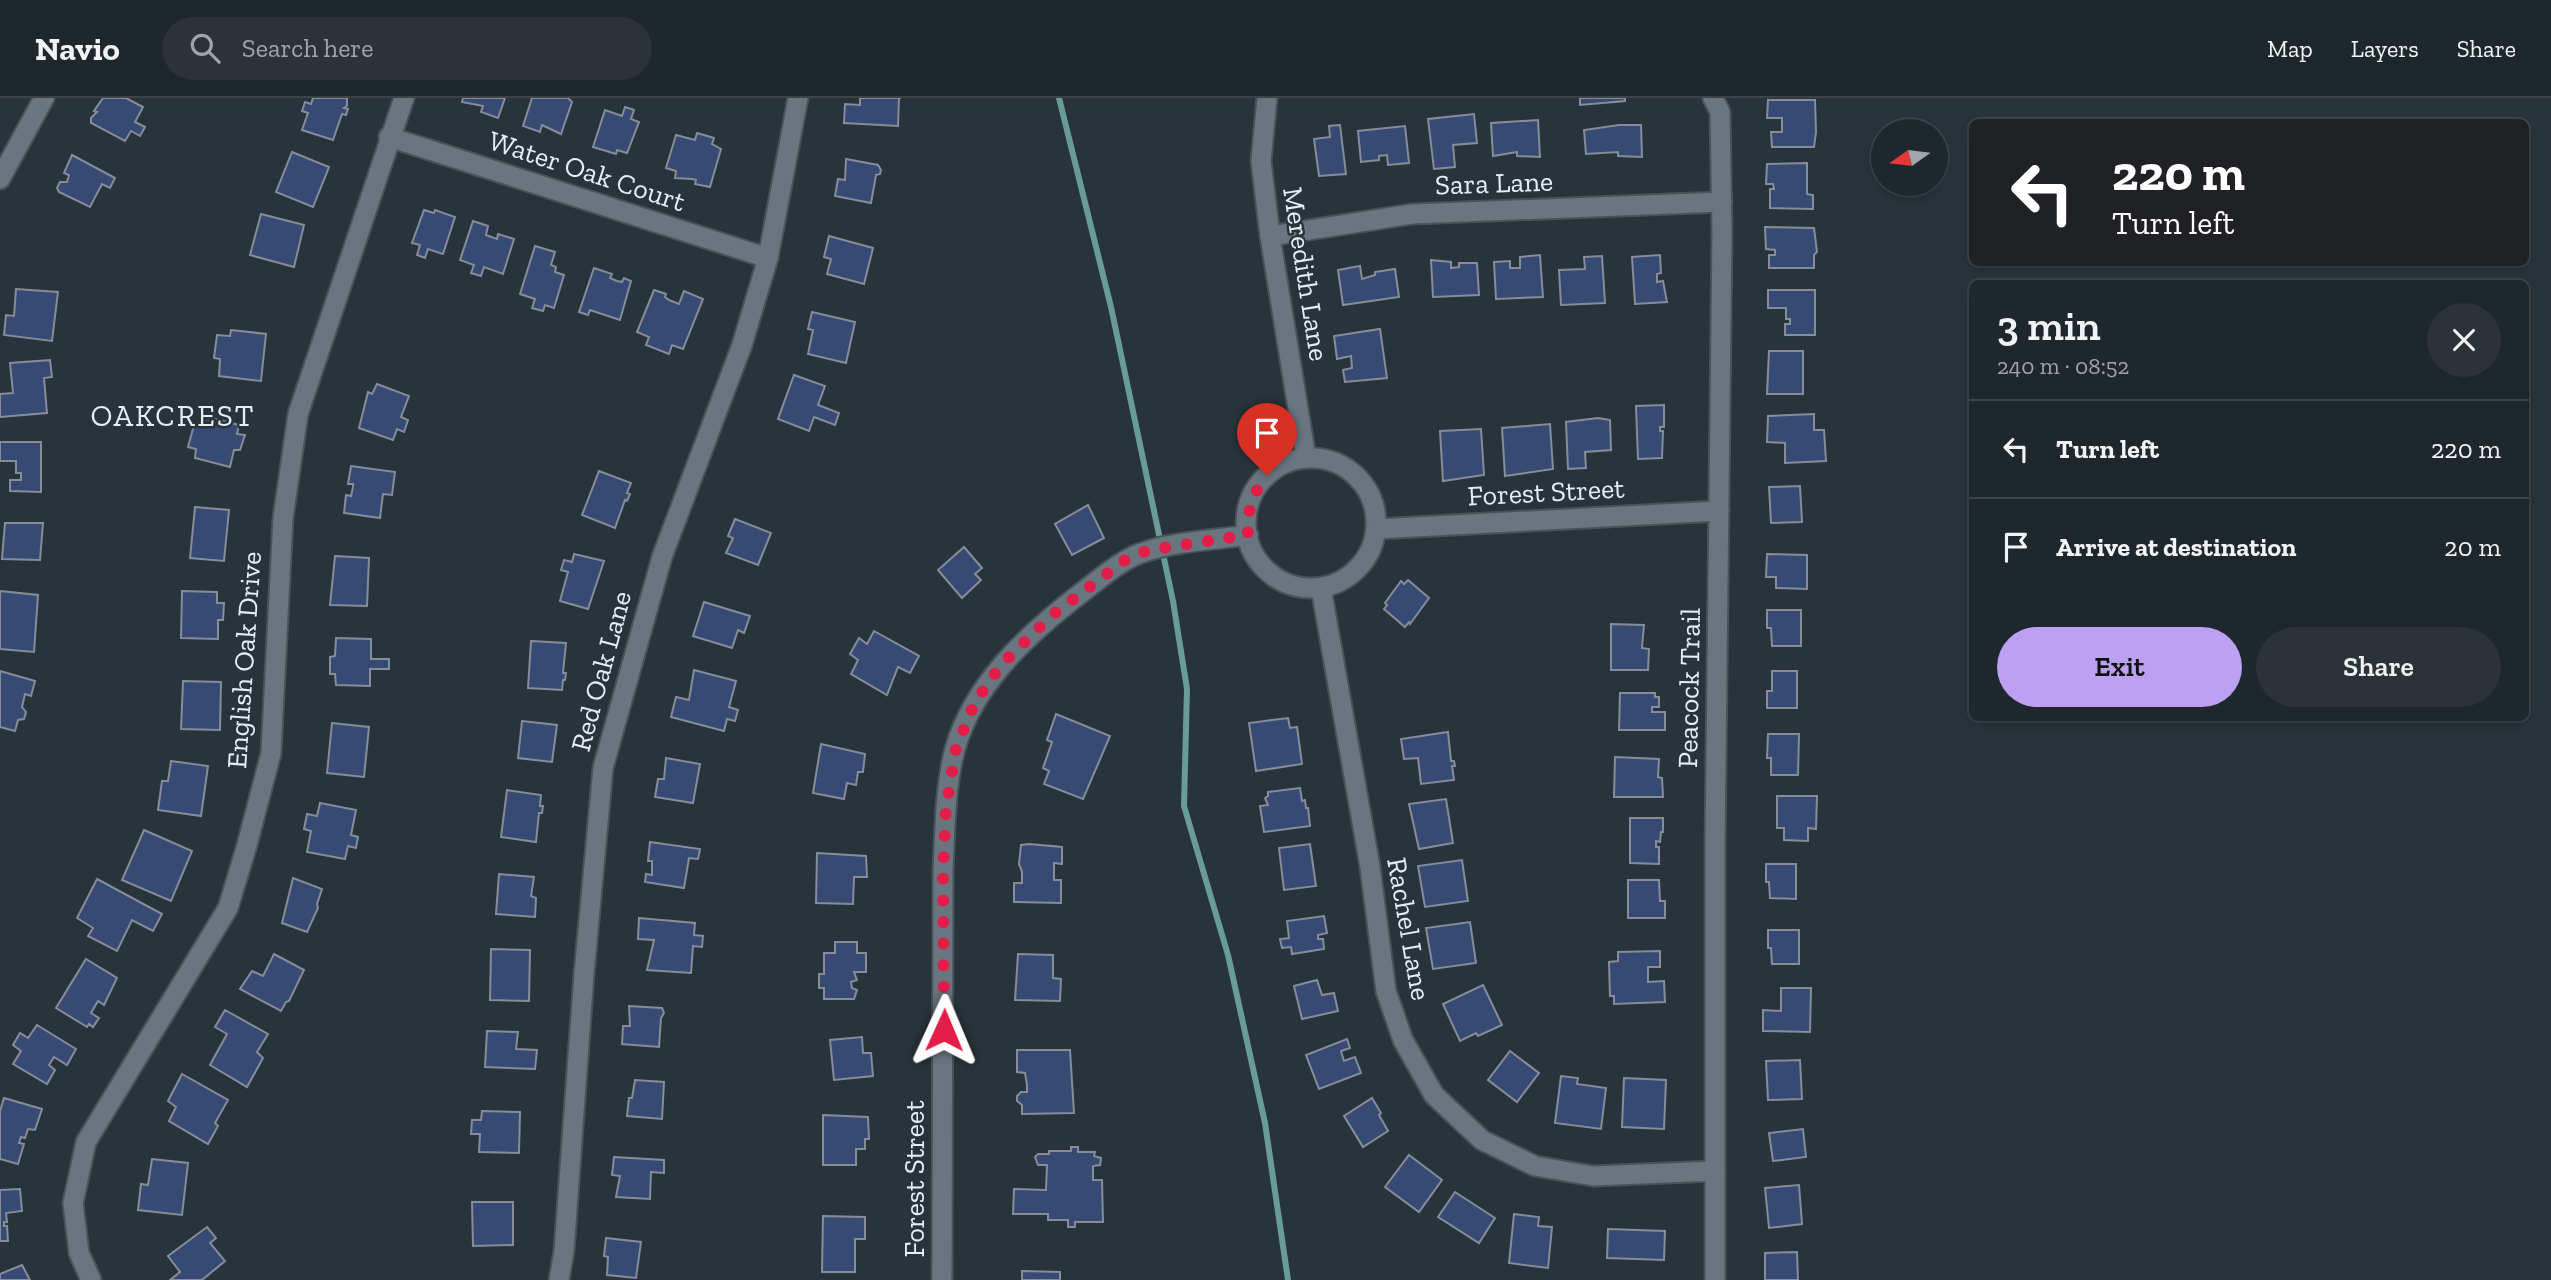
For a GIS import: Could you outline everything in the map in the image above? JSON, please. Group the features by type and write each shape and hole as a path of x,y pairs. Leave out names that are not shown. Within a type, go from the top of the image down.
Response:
{"street":[{"path":"0,179 44,98"},
{"name":"English Oak Drive","path":"91,1280 79,1253 73,1203 86,1142 228,908 271,753 283,518 298,414 404,98"},
{"name":"Red Oak Lane","path":"559,1280 564,1251 584,974 603,768 662,557 742,345 768,258 798,98"},
{"name":"Meredith Lane","path":"1266,98 1261,161 1270,236 1306,458"},
{"name":"Peacock Trail","path":"1713,98 1720,112 1722,202 1715,1280"},
{"name":"Water Oak Court","path":"389,137 768,258"},
{"name":"Sara Lane","path":"1270,236 1412,214 1722,202"},
{"path":"1306,458 1328,460 1349,470 1365,486 1374,506 1376,529 1373,546 1352,574 1321,588 1292,584 1266,570 1254,554 1248,535 1247,514 1254,493 1267,475 1285,463 1306,458"},
{"name":"Forest Street","path":"1376,529 1719,511"},
{"name":"Forest Street","path":"942,1280 943,870 946,808 956,748 975,702 1001,665 1051,616 1125,560 1148,550 1248,535"},
{"name":"Rachel Lane","path":"1321,588 1370,867 1386,991 1403,1040 1434,1095 1482,1140 1535,1166 1593,1176 1715,1171"}],"building":[{"path":"103,98 126,98 143,107 135,122 145,127 140,136 131,131 125,141 91,123 91,118 97,112 94,111"},
{"path":"313,98 347,98 347,106 344,108 348,109 346,115 342,114 333,140 302,130 308,113 302,111 305,102 311,104"},
{"path":"463,98 505,98 498,118 481,112 483,106 462,102"},
{"path":"532,98 568,98 572,102 561,134 542,125 540,132 523,126"},
{"path":"860,98 899,98 898,126 844,123 845,104 860,105"},
{"path":"1580,98 1625,98 1625,101 1580,105"},
{"path":"1768,100 1815,100 1814,147 1772,147 1771,132 1782,132 1782,118 1767,118"},
{"path":"625,107 634,110 631,119 639,122 627,153 617,150 616,154 593,147 605,110 622,116"},
{"path":"1474,114 1477,143 1453,145 1455,167 1434,169 1428,119"},
{"path":"1538,120 1540,157 1517,156 1517,152 1493,156 1491,123"},
{"path":"1340,125 1346,174 1319,176 1314,139 1330,137 1329,126"},
{"path":"1641,125 1642,157 1618,156 1618,152 1586,154 1584,130"},
{"path":"1405,126 1409,163 1388,165 1387,155 1379,156 1379,160 1361,162 1358,131"},
{"path":"697,133 714,138 712,144 721,149 710,187 695,184 696,180 675,178 676,171 666,168 676,135 695,140"},
{"path":"292,152 329,167 313,207 276,192"},
{"path":"72,155 115,178 110,188 102,184 90,207 59,192 57,188 60,182 67,182 69,175 64,173"},
{"path":"846,159 878,165 881,170 880,174 876,175 871,203 835,196 838,179 845,180"},
{"path":"1807,163 1807,194 1813,195 1813,209 1770,208 1770,189 1774,189 1773,184 1766,184 1767,164"},
{"path":"424,210 434,213 435,210 455,217 443,254 428,249 425,258 417,255 420,245 412,243"},
{"path":"261,214 304,225 294,267 250,255"},
{"path":"473,221 488,226 486,235 497,239 498,234 514,239 503,274 484,267 481,276 471,273 474,265 460,260"},
{"path":"1765,227 1814,228 1817,252 1814,255 1814,268 1769,268 1769,255 1775,255 1775,250 1766,249"},
{"path":"829,236 873,248 864,284 827,274 831,259 824,257"},
{"path":"535,246 555,252 551,265 556,267 555,272 564,275 554,308 545,305 543,311 532,308 535,299 520,294"},
{"path":"1540,255 1543,297 1496,299 1494,262 1510,261 1510,268 1520,268 1520,257"},
{"path":"1660,255 1661,273 1657,274 1657,282 1663,281 1667,302 1635,304 1632,257"},
{"path":"1602,256 1605,303 1561,305 1559,270 1585,269 1584,257"},
{"path":"1431,260 1451,262 1451,268 1459,267 1459,263 1477,263 1479,295 1433,297"},
{"path":"1360,266 1362,279 1375,275 1375,272 1395,269 1399,297 1343,305 1338,270"},
{"path":"594,268 612,274 610,278 617,281 622,282 624,278 631,281 620,320 590,310 588,315 579,312"},
{"path":"16,289 58,292 52,341 4,335 6,315 14,316"},
{"path":"654,290 666,294 665,297 679,304 684,291 703,299 683,349 672,345 669,354 646,345 649,337 637,332"},
{"path":"1768,290 1815,290 1815,335 1785,335 1785,324 1790,324 1790,319 1786,319 1786,308 1768,308"},
{"path":"812,312 855,322 846,363 808,354 813,330 808,329"},
{"path":"1380,329 1387,378 1345,382 1343,370 1352,368 1351,356 1337,359 1334,336"},
{"path":"231,330 266,334 261,381 219,376 220,359 214,358 217,335 230,336"},
{"path":"1769,351 1803,351 1803,394 1767,394"},
{"path":"50,360 52,377 44,378 47,413 0,417 0,394 13,393 10,363"},
{"path":"794,375 825,386 818,405 839,413 835,425 814,417 809,431 778,419"},
{"path":"377,384 409,396 401,417 408,420 404,432 397,429 393,440 359,428 368,392 372,394"},
{"path":"1664,405 1664,427 1660,427 1660,431 1663,431 1662,458 1638,459 1636,406"},
{"path":"1814,414 1814,430 1824,430 1826,461 1785,463 1785,443 1767,442 1768,416"},
{"path":"205,416 239,425 237,434 245,435 240,450 234,450 230,467 195,458 196,449 188,447 194,425 202,427"},
{"path":"1598,418 1610,420 1611,450 1585,452 1586,468 1568,469 1566,422"},
{"path":"1550,424 1553,469 1505,476 1502,428"},
{"path":"1481,429 1484,475 1443,481 1440,431"},
{"path":"0,442 41,442 41,492 10,491 10,480 21,480 21,473 16,473 16,461 0,461"},
{"path":"351,466 395,472 392,495 383,494 380,518 344,513 346,495 351,496 353,487 353,484 348,484"},
{"path":"599,471 631,483 627,493 630,494 627,501 625,500 615,528 582,515"},
{"path":"1800,486 1802,522 1771,523 1769,487"},
{"path":"1088,505 1104,538 1072,555 1055,524"},
{"path":"195,507 229,510 224,561 190,558"},
{"path":"735,519 771,533 758,565 726,553 733,538 728,536"},
{"path":"5,523 43,523 40,560 2,559"},
{"path":"964,547 982,568 975,574 981,580 962,598 938,570"},
{"path":"574,554 604,561 588,609 560,601 568,572 561,570 564,560 572,562"},
{"path":"1767,554 1807,555 1807,589 1776,588 1776,577 1766,577"},
{"path":"335,556 369,558 367,606 330,605"},
{"path":"1408,580 1429,598 1405,627 1384,609 1387,605 1385,603 1401,581 1404,584"},
{"path":"0,591 38,595 34,652 0,649"},
{"path":"182,591 217,592 217,603 224,603 223,620 218,620 218,639 181,638"},
{"path":"704,602 750,616 744,633 738,630 732,648 693,636"},
{"path":"1767,610 1801,610 1801,646 1772,646 1771,628 1767,628"},
{"path":"1611,624 1644,625 1642,648 1649,649 1648,670 1611,670"},
{"path":"874,631 919,656 910,673 898,667 887,695 851,674 858,660 850,654 859,638 867,644"},
{"path":"336,638 371,639 371,659 389,659 389,669 370,669 370,686 336,685 335,674 330,674 330,657 335,656"},
{"path":"531,641 566,643 563,673 566,673 562,690 528,688"},
{"path":"694,670 736,681 729,707 738,710 735,721 727,719 724,731 671,717 676,697 689,700"},
{"path":"0,671 35,681 31,696 25,694 22,707 26,712 24,719 18,720 15,731 0,727"},
{"path":"1772,671 1797,671 1797,708 1767,708 1767,691 1772,691"},
{"path":"183,681 221,682 220,730 181,729"},
{"path":"1620,693 1655,693 1655,697 1659,697 1659,707 1652,707 1652,712 1665,712 1665,730 1619,730"},
{"path":"1056,714 1110,736 1083,799 1044,784 1049,771 1043,768 1052,742 1047,740"},
{"path":"1288,718 1290,728 1297,727 1302,764 1256,771 1249,723"},
{"path":"522,721 557,725 552,762 518,758"},
{"path":"332,723 369,727 364,777 327,773"},
{"path":"1448,732 1451,761 1454,761 1455,766 1452,766 1454,780 1421,784 1418,758 1404,759 1401,739"},
{"path":"1768,734 1799,734 1798,775 1771,775 1771,758 1767,758"},
{"path":"821,744 865,754 863,772 858,772 856,785 847,783 844,799 813,793"},
{"path":"1615,757 1659,759 1658,777 1662,778 1663,797 1614,797"},
{"path":"666,758 700,764 693,803 655,797 658,779 664,779"},
{"path":"171,761 208,766 201,816 158,810 162,781 168,781"},
{"path":"1300,788 1302,801 1305,800 1308,808 1310,826 1264,832 1260,806 1268,805 1265,798 1268,792"},
{"path":"507,790 541,795 540,806 543,806 542,813 539,813 536,842 501,837"},
{"path":"1777,796 1817,796 1816,829 1808,828 1808,841 1784,840 1784,828 1777,828"},
{"path":"1446,799 1453,843 1419,849 1409,804"},
{"path":"320,803 356,810 351,835 358,837 356,848 348,846 345,859 307,852 311,831 304,829 307,814 317,816"},
{"path":"1630,818 1663,818 1660,842 1656,841 1656,847 1659,847 1659,864 1630,863"},
{"path":"144,830 192,851 171,901 122,880"},
{"path":"650,842 700,849 698,859 689,858 684,888 645,882 646,874 652,875 652,861 648,861"},
{"path":"1310,844 1316,886 1284,890 1279,848"},
{"path":"1021,845 1062,847 1062,864 1054,863 1054,880 1061,880 1061,903 1014,902 1014,883 1022,883 1019,864"},
{"path":"817,853 866,856 867,877 854,877 853,904 816,903"},
{"path":"1462,860 1468,901 1425,907 1418,866"},
{"path":"1766,864 1796,864 1796,899 1770,898 1769,882 1766,882"},
{"path":"499,874 534,877 531,896 536,898 535,917 496,914"},
{"path":"293,878 322,889 318,908 307,932 282,923"},
{"path":"97,879 162,914 153,931 132,920 117,951 88,936 93,928 77,918"},
{"path":"1628,880 1659,880 1660,901 1665,901 1665,918 1628,918"},
{"path":"1324,916 1327,933 1318,935 1318,939 1323,939 1324,949 1292,954 1291,947 1282,948 1280,939 1289,938 1287,921"},
{"path":"639,918 695,923 694,935 703,936 702,947 693,946 691,973 647,970 654,940 638,939"},
{"path":"1470,922 1476,963 1433,969 1426,928"},
{"path":"1768,930 1799,930 1799,964 1772,964 1771,948 1768,948"},
{"path":"835,942 857,942 857,953 866,953 866,972 854,972 857,980 851,982 852,988 857,990 854,999 824,999 824,988 819,988 819,974 824,974 824,953 835,953"},
{"path":"491,949 530,950 529,1001 490,1000"},
{"path":"1660,951 1660,967 1648,967 1648,982 1664,981 1665,1002 1614,1004 1614,996 1610,996 1609,962 1618,961 1618,952"},
{"path":"274,954 304,970 281,1011 240,989 252,971 263,976"},
{"path":"1018,954 1053,955 1053,978 1061,979 1060,1001 1015,1000"},
{"path":"86,959 117,978 104,1005 98,1001 91,1013 99,1018 93,1027 89,1024 87,1027 56,1008"},
{"path":"1317,980 1322,995 1334,993 1338,1011 1302,1019 1294,986"},
{"path":"1483,985 1502,1025 1460,1041 1443,1004"},
{"path":"1781,988 1811,988 1810,1032 1763,1031 1763,1010 1781,1011"},
{"path":"629,1006 662,1008 664,1013 661,1018 659,1047 622,1044 623,1026 630,1026"},
{"path":"225,1010 268,1034 257,1052 263,1058 247,1087 210,1065 227,1034 215,1027"},
{"path":"37,1025 76,1049 67,1065 54,1057 49,1065 55,1070 47,1084 13,1064 21,1051 13,1045 20,1033 28,1038"},
{"path":"487,1031 518,1032 516,1049 537,1050 535,1069 485,1067"},
{"path":"862,1037 863,1053 871,1053 873,1076 834,1080 830,1040"},
{"path":"1347,1039 1350,1048 1341,1051 1344,1061 1355,1057 1361,1073 1319,1089 1306,1055"},
{"path":"1017,1050 1070,1050 1074,1113 1022,1114 1022,1105 1017,1101 1017,1096 1021,1092 1027,1092 1027,1085 1025,1073 1017,1072"},
{"path":"1510,1051 1539,1073 1517,1102 1488,1080"},
{"path":"1800,1060 1802,1099 1768,1100 1766,1061"},
{"path":"182,1074 228,1100 215,1123 218,1126 208,1144 169,1121 176,1107 168,1101"},
{"path":"1561,1076 1578,1078 1577,1084 1606,1088 1601,1129 1555,1123"},
{"path":"1624,1078 1666,1080 1664,1129 1622,1127"},
{"path":"635,1080 664,1082 662,1119 627,1116"},
{"path":"4,1098 42,1109 35,1130 28,1129 25,1138 21,1137 19,1143 24,1144 18,1164 0,1159 0,1111"},
{"path":"1372,1098 1388,1131 1363,1147 1344,1116"},
{"path":"482,1111 520,1112 519,1153 479,1152 480,1134 471,1134 472,1120 481,1120"},
{"path":"823,1115 868,1117 869,1139 865,1139 865,1149 856,1149 856,1165 823,1165"},
{"path":"1803,1129 1806,1157 1773,1161 1769,1133"},
{"path":"1071,1147 1078,1147 1078,1152 1095,1152 1094,1156 1101,1158 1100,1165 1093,1166 1093,1180 1102,1180 1103,1222 1075,1222 1075,1227 1068,1227 1068,1220 1048,1220 1048,1214 1013,1214 1014,1189 1046,1190 1047,1165 1038,1165 1035,1157 1038,1154 1049,1154 1049,1151 1071,1151"},
{"path":"1409,1155 1442,1180 1419,1212 1385,1187"},
{"path":"614,1157 664,1160 664,1173 651,1172 650,1199 616,1197 620,1176 612,1175"},
{"path":"152,1159 188,1163 182,1215 138,1210 141,1184 148,1185"},
{"path":"1799,1185 1802,1224 1769,1228 1765,1188"},
{"path":"20,1189 22,1211 6,1213 7,1222 4,1222 4,1226 7,1226 8,1241 0,1241 0,1190"},
{"path":"1455,1192 1495,1218 1479,1243 1438,1217"},
{"path":"472,1202 513,1202 513,1245 473,1246"},
{"path":"1514,1214 1539,1217 1538,1226 1552,1227 1548,1268 1509,1263"},
{"path":"823,1216 865,1217 865,1239 855,1239 855,1272 822,1272"},
{"path":"207,1227 216,1238 210,1243 225,1261 202,1280 170,1280 180,1272 168,1256"},
{"path":"1608,1229 1665,1231 1664,1260 1607,1258"},
{"path":"606,1238 641,1242 636,1278 607,1275 608,1257 604,1256"},
{"path":"1797,1252 1798,1280 1765,1280 1765,1253"},
{"path":"22,1265 30,1280 0,1280 0,1274"},
{"path":"1022,1271 1060,1272 1060,1280 1022,1280"}],"waterway":[{"path":"1059,98 1111,307 1173,601 1187,689 1184,806 1228,955 1265,1123 1288,1280"}],"district":[{"name":"OAKCREST","path":"173,416"}],"route":[{"path":"944,1030 943,870 946,808 956,748 975,702 1001,665 1051,616 1125,560 1148,550 1248,535 1247,514 1254,493 1267,475"}]}
